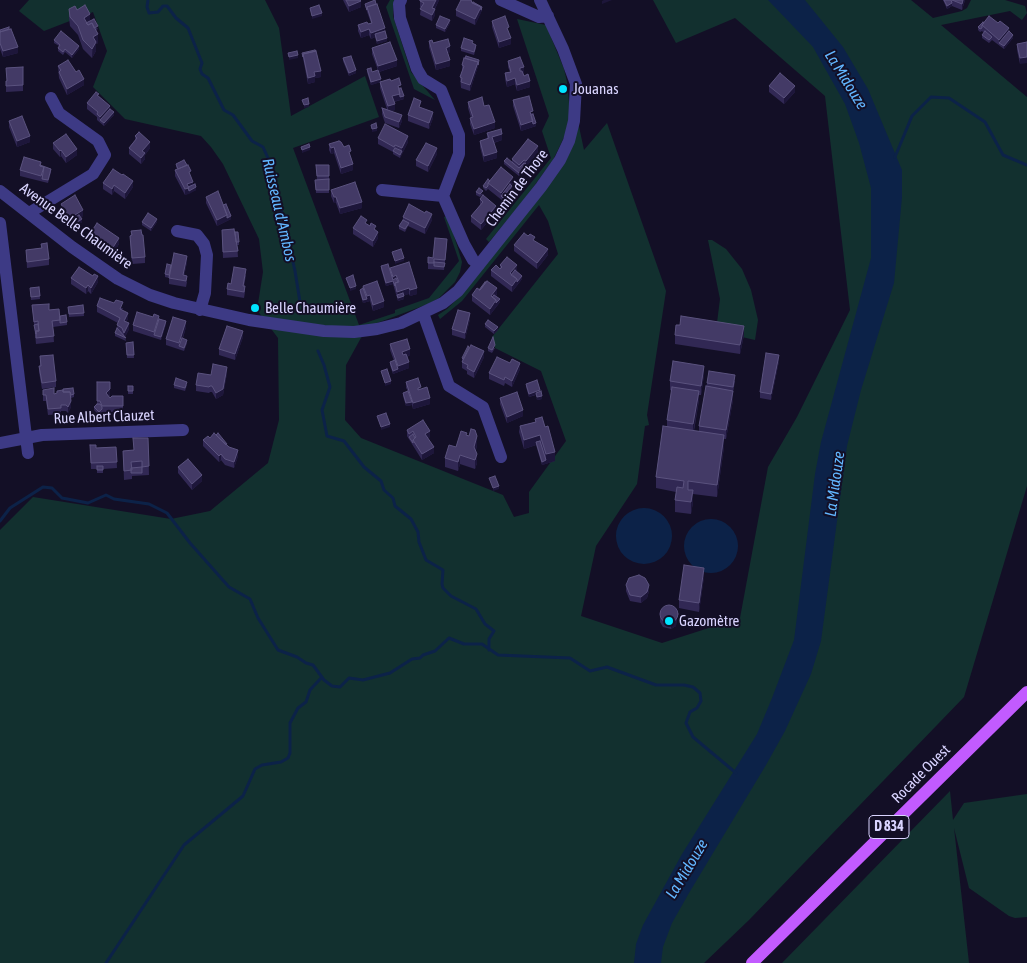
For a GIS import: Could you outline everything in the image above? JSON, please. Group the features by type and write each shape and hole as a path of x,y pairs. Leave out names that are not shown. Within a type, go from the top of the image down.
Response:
{"main road":[{"name":"Rocade Ouest","path":"752,963 1027,692"}],"street":[{"path":"401,0 399,4 400,18 417,69 423,79 441,90 459,136 460,154 443,196 464,244 473,260 479,265"},
{"path":"502,0 538,17 548,16"},
{"name":"Chemin de Thore","path":"424,313 443,303 458,291 541,187 560,160 569,141 574,121 576,84 572,70 540,0"},
{"path":"29,213 92,174 104,155 98,142 59,113 51,98"},
{"path":"382,190 443,196"},
{"name":"Avenue Belle Chaumière","path":"0,191 72,247 118,278 150,295 200,310 288,326 324,331 354,332 401,323 424,313"},
{"path":"0,222 5,303 28,453"},
{"path":"177,231 197,235 204,244 207,255 205,294 200,310"},
{"path":"424,313 449,386 483,407 501,457"},
{"name":"Rue Albert Clauzet","path":"0,443 42,435 183,430"}],"green space":[{"path":"29,0 265,0 279,28 291,116 365,76 379,117 293,148 359,325 395,313 395,310 429,298 459,261 444,217 448,216 462,262 455,282 439,298 377,323 362,336 346,365 345,420 361,438 503,495 514,517 529,513 529,492 566,441 541,371 495,348 492,337 558,254 548,221 539,205 462,301 440,319 438,315 458,298 557,169 578,122 584,150 607,123 666,291 647,415 649,425 645,426 637,484 596,546 581,616 662,643 740,618 768,467 797,417 850,310 825,96 735,18 676,43 653,0 911,0 933,18 962,11 967,8 971,0 1005,0 1025,6 1027,13 1022,20 1010,11 941,25 1027,97 1027,486 964,697 749,920 704,963 0,963 0,530 33,497 171,519 210,511 268,463 279,420 278,338 257,310 263,272 259,239 223,164 201,136 125,119 93,87 107,51 93,12 44,31 19,11"},
{"path":"390,0 394,0 393,16 411,72 435,100 414,89 386,7"},
{"path":"517,19 546,25 564,69 570,113 565,135 553,160 523,201 489,242 486,239 551,158 542,131 549,116"},
{"path":"708,240 712,240 726,249 742,269 751,290 758,320 755,340 716,331 720,299"},
{"path":"950,791 953,820 964,803 1027,794 1027,917 1015,918 1009,916 969,888 954,828 969,963 782,963"}],"water":[{"name":"La Midouze","path":"768,0 805,0 843,47 868,89 902,170 902,197 894,283 861,390 847,446 821,641 811,674 785,731 672,923 663,947 661,963 634,963 636,944 643,925 682,854 757,734 794,640 815,474 821,442 871,258 871,188 859,143 845,104 813,47"},
{"path":"644,508 664,516 672,536 664,556 644,564 624,556 616,536 624,516"},
{"path":"706,519 716,519 730,527 736,536 738,546 736,556 730,565 716,573 706,573 696,568 689,561 684,551 684,541 689,531 696,524"}],"building":[{"path":"346,0 360,0 361,1 349,6"},
{"path":"375,0 376,4 367,7 367,10 365,4"},
{"path":"420,0 436,0 432,8 435,9 432,15 420,9 424,3"},
{"path":"461,0 470,0 481,7 475,19 456,10"},
{"path":"944,0 951,0 952,3 947,6"},
{"path":"952,0 963,0 962,4"},
{"path":"377,4 385,28 371,33 369,29 361,32 358,25 367,22 368,24 372,23 367,7"},
{"path":"85,5 90,14 84,18 88,25 92,23 98,34 93,37 96,42 92,49 83,40 78,26 70,17 69,9 75,6 77,10"},
{"path":"319,5 322,13 312,16 310,8"},
{"path":"440,16 450,20 445,29 436,25"},
{"path":"505,16 511,38 499,42 492,21"},
{"path":"989,16 1009,28 999,40 982,25"},
{"path":"94,19 98,26 94,28 92,23 88,25 86,23"},
{"path":"983,22 982,28 980,29 978,27"},
{"path":"9,27 9,29 0,32 0,30"},
{"path":"11,29 18,47 3,51 0,43 0,32"},
{"path":"61,31 79,46 72,55 65,49 63,52 58,48 60,45 54,40"},
{"path":"385,31 387,38 377,41 375,34"},
{"path":"985,31 992,37 989,40 982,35"},
{"path":"1009,31 1013,35 1004,46 999,43"},
{"path":"464,38 473,41 472,43 476,45 474,52 461,48"},
{"path":"448,39 450,46 446,48 450,60 436,64 429,41 432,40 433,43"},
{"path":"390,42 397,60 378,66 372,48"},
{"path":"1027,42 1027,57 1020,58 1017,44"},
{"path":"315,50 303,54 303,57 302,53"},
{"path":"297,51 298,55 289,57 288,53"},
{"path":"316,51 321,71 314,72 315,76 308,78 303,54"},
{"path":"351,56 356,70 349,73 343,58"},
{"path":"466,56 479,60 478,65 478,62 465,58"},
{"path":"520,57 524,67 520,68 520,71 522,71 524,76 528,74 530,81 517,85 515,78 507,81 505,73 511,72 508,61"},
{"path":"464,58 478,62 470,85 461,82 462,78 460,77 464,66 462,65"},
{"path":"68,60 76,72 79,70 84,79 67,89 58,66"},
{"path":"23,67 23,85 6,86 6,68"},
{"path":"371,68 372,72 378,70 381,79 371,82 367,69"},
{"path":"780,73 795,86 784,98 769,86"},
{"path":"399,78 401,85 398,86 400,94 392,96 395,104 388,106 380,82"},
{"path":"401,88 404,96 400,97 399,89"},
{"path":"96,92 110,106 100,117 97,114 98,112 87,103"},
{"path":"529,96 533,111 530,112 533,121 521,125 513,100"},
{"path":"482,97 484,106 489,105 495,122 474,129 470,118 473,117 468,102"},
{"path":"308,98 309,104 304,105 302,100"},
{"path":"414,98 421,101 419,107 433,112 429,123 408,115"},
{"path":"382,108 402,115 399,122 385,117"},
{"path":"110,109 114,112 104,123 100,120"},
{"path":"533,114 536,123 533,124 531,115"},
{"path":"22,116 30,136 17,141 9,121"},
{"path":"376,123 377,128 372,129 371,125"},
{"path":"385,124 408,136 402,148 395,145 394,147 378,138"},
{"path":"501,129 502,134 492,137 497,152 484,156 480,141 489,138 487,133"},
{"path":"139,132 150,142 142,151 145,153 141,158 129,148"},
{"path":"66,134 77,149 66,157 53,143"},
{"path":"528,139 538,146 526,161 524,160 519,165 512,159"},
{"path":"339,141 344,147 349,145 353,164 341,168 334,147 331,148 329,144"},
{"path":"426,143 437,148 428,166 416,160"},
{"path":"309,144 310,147 302,150 301,147"},
{"path":"395,148 402,151 400,155 393,151"},
{"path":"24,157 41,162 40,166 44,167 41,176 20,170"},
{"path":"507,158 519,168 524,163 526,164 519,173 504,161"},
{"path":"184,160 187,165 178,169 176,164"},
{"path":"40,165 51,169 48,180 42,179 44,167"},
{"path":"188,165 193,182 187,184 189,188 185,189 175,170"},
{"path":"316,165 329,165 329,176 317,176"},
{"path":"501,167 513,177 501,193 488,183"},
{"path":"113,169 133,181 125,193 114,185 112,189 103,183"},
{"path":"329,179 329,190 316,190 315,180"},
{"path":"488,179 490,181 486,188 483,186"},
{"path":"355,182 362,202 340,208 331,190"},
{"path":"195,184 196,187 189,191 188,187"},
{"path":"510,184 512,186 503,198 501,196"},
{"path":"479,188 483,191 480,194 476,192"},
{"path":"218,191 227,215 217,220 206,197"},
{"path":"75,195 83,210 70,218 61,204"},
{"path":"483,195 496,206 481,224 471,216 483,202 480,199"},
{"path":"226,204 231,216 227,218 223,205"},
{"path":"409,204 425,213 426,211 432,214 425,228 403,217"},
{"path":"148,213 157,219 151,228 142,222"},
{"path":"79,215 82,219 73,225 70,221"},
{"path":"361,216 367,220 365,223 370,226 371,223 376,226 374,229 378,232 373,241 353,228"},
{"path":"403,220 409,223 405,229 399,226"},
{"path":"97,223 119,238 112,249 90,234"},
{"path":"234,229 238,251 223,252 222,230"},
{"path":"141,230 145,257 132,258 131,231"},
{"path":"235,232 238,232 239,242 236,242"},
{"path":"524,233 535,237 533,240 548,249 537,263 514,245"},
{"path":"435,238 447,239 445,260 434,259 434,263 428,263 428,257 433,258"},
{"path":"47,243 49,259 27,262 26,250 42,248 41,244"},
{"path":"401,249 404,258 395,261 392,252"},
{"path":"174,253 187,256 183,275 187,276 186,281 169,278"},
{"path":"507,257 517,265 510,273 517,279 512,286 491,270 496,265 500,269 502,267 500,265"},
{"path":"409,262 417,288 410,290 409,288 397,292 395,283 399,282 396,275 393,277 390,268"},
{"path":"434,262 445,263 444,267 434,266"},
{"path":"167,264 171,265 169,275 165,274"},
{"path":"388,264 393,280 396,278 398,282 395,283 395,286 393,281 386,283 381,266"},
{"path":"79,267 93,276 94,274 98,276 91,288 88,285 86,288 71,278"},
{"path":"234,267 246,269 243,286 245,286 244,292 227,289 228,283 231,284"},
{"path":"515,270 522,276 517,282 517,279 511,275"},
{"path":"353,275 356,286 350,288 346,278"},
{"path":"377,281 384,301 373,305 370,295 367,296 363,286"},
{"path":"487,281 497,288 491,296 496,300 490,309 472,295 477,288 480,290"},
{"path":"39,287 40,296 31,297 30,288"},
{"path":"363,288 367,299 363,300 360,290"},
{"path":"403,293 404,296 398,298 397,295"},
{"path":"494,295 500,299 496,303 496,300 492,297"},
{"path":"100,298 114,303 116,300 123,302 120,309 128,313 124,321 129,323 124,333 122,328 117,325 120,318 97,306"},
{"path":"49,304 49,310 59,309 60,320 52,321 54,336 36,338 36,331 39,331 38,321 34,322 32,305"},
{"path":"83,305 84,313 69,314 68,307"},
{"path":"458,310 470,313 465,333 452,329"},
{"path":"137,312 153,317 154,314 159,316 154,332 133,325"},
{"path":"66,315 67,322 60,323 60,316"},
{"path":"681,316 744,326 740,345 675,335 676,325 680,325"},
{"path":"173,317 186,321 179,343 166,339"},
{"path":"159,319 166,321 161,337 154,335"},
{"path":"488,320 498,327 494,331 485,324"},
{"path":"38,324 39,331 36,331 36,334 34,325"},
{"path":"227,326 243,331 235,354 219,349"},
{"path":"117,328 126,338 115,333"},
{"path":"493,337 495,345 492,350 488,348"},
{"path":"182,338 187,340 184,348 179,346"},
{"path":"407,339 410,349 402,352 403,355 406,354 409,362 398,366 390,344"},
{"path":"133,342 134,355 127,355 126,343"},
{"path":"471,345 484,351 474,372 467,368 468,365 462,362"},
{"path":"469,347 463,359 462,358"},
{"path":"766,353 779,355 771,394 760,392"},
{"path":"53,355 56,381 42,383 39,366 41,366 40,356"},
{"path":"497,357 510,363 512,359 520,363 512,381 505,377 504,380 489,373"},
{"path":"395,360 398,369 393,371 390,362"},
{"path":"673,361 704,366 701,386 670,381"},
{"path":"213,364 227,367 223,389 216,393 212,386 196,385 198,373 211,375"},
{"path":"387,369 391,381 385,383 381,371"},
{"path":"709,371 735,375 733,387 707,383"},
{"path":"176,378 187,382 185,388 174,385"},
{"path":"418,378 421,387 418,390 427,387 430,398 413,403 406,382"},
{"path":"537,380 540,390 529,394 526,384"},
{"path":"97,382 110,382 110,389 106,393 110,398 112,396 123,396 123,406 102,406 100,401 97,401"},
{"path":"128,386 133,386 133,391 128,391"},
{"path":"706,386 733,391 726,430 699,426"},
{"path":"672,387 699,391 693,424 667,420"},
{"path":"54,388 54,394 57,391 63,390 63,392 70,392 71,401 68,407 61,405 61,408 48,409 46,395 43,395 43,390"},
{"path":"73,388 74,394 71,395 70,392 63,392 63,389"},
{"path":"408,391 412,402 406,403 403,393"},
{"path":"541,391 542,396 537,397 536,393"},
{"path":"517,392 523,410 507,417 500,398"},
{"path":"100,404 102,407 99,412 94,407"},
{"path":"386,413 390,424 381,427 377,416"},
{"path":"542,417 545,427 548,426 555,452 546,454 540,435 524,440 520,426 536,422 535,419"},
{"path":"423,420 430,431 425,434 434,447 422,454 413,440 416,437 413,431 409,434 407,430"},
{"path":"663,426 724,435 717,485 688,481 688,490 693,490 691,502 675,500 677,487 683,488 684,481 656,477"},
{"path":"471,429 475,430 477,436 474,447 477,454 475,460 460,455 458,462 445,458 449,445 456,447 461,431 469,436"},
{"path":"214,433 229,447 238,450 234,462 225,459 221,454 219,456 203,440 208,436 210,438"},
{"path":"218,433 227,444 226,445 216,435"},
{"path":"413,434 415,438 413,443 409,437"},
{"path":"133,438 148,438 149,466 142,467 142,461 131,462 132,470 124,471 123,451 134,450"},
{"path":"540,441 546,460 542,462 536,442"},
{"path":"90,445 96,445 96,448 116,447 117,462 91,463"},
{"path":"188,459 202,475 192,484 178,467"},
{"path":"97,466 103,466 103,470 97,470"},
{"path":"142,467 142,473 131,473 131,468"},
{"path":"495,476 499,486 493,488 489,478"},
{"path":"684,565 704,568 699,603 679,600"},
{"path":"639,575 645,578 649,585 647,592 641,597 630,595 626,585 629,578"},
{"path":"669,605 675,608 678,614 675,620 669,623 663,620 660,614 663,608"}],"waterway":[{"name":"Ruisseau d'Ambos","path":"148,0 147,7 149,13 158,12 163,6 167,6 176,18 188,28 202,63 200,69 202,74 208,78 224,110 233,115 252,141 263,147 272,167 300,302"},
{"path":"895,157 912,116 931,97 949,98 985,122 1003,155 1027,165"},
{"name":"Ruisseau d'Ambos","path":"318,351 330,387 322,410 327,436 344,441 364,467 381,481 384,490 393,498 395,506 411,519 418,532 419,542 426,560 443,570 443,588 451,596 476,609 485,624 494,631 489,639 489,650"},
{"path":"0,521 10,508 43,487 52,488 62,498 88,503 106,495 114,499 149,504 167,513 190,543 229,587 250,599 258,618 278,650 313,665 324,680 332,686 340,687 349,678 363,680 390,673 412,659 420,658 435,651 449,638 464,644 482,644 498,655 570,658 590,671 607,667 656,685 684,685 693,687 700,693 701,701 697,708 690,712 686,723 693,737 736,773"},
{"path":"106,963 184,845 243,796 255,769 262,765 281,762 288,758 290,753 290,723 298,708 306,702 310,690 322,677"}],"place":[{"name":"Jouanas","path":"563,89"},
{"name":"Belle Chaumière","path":"255,308"},
{"name":"Gazomètre","path":"669,621"}]}
